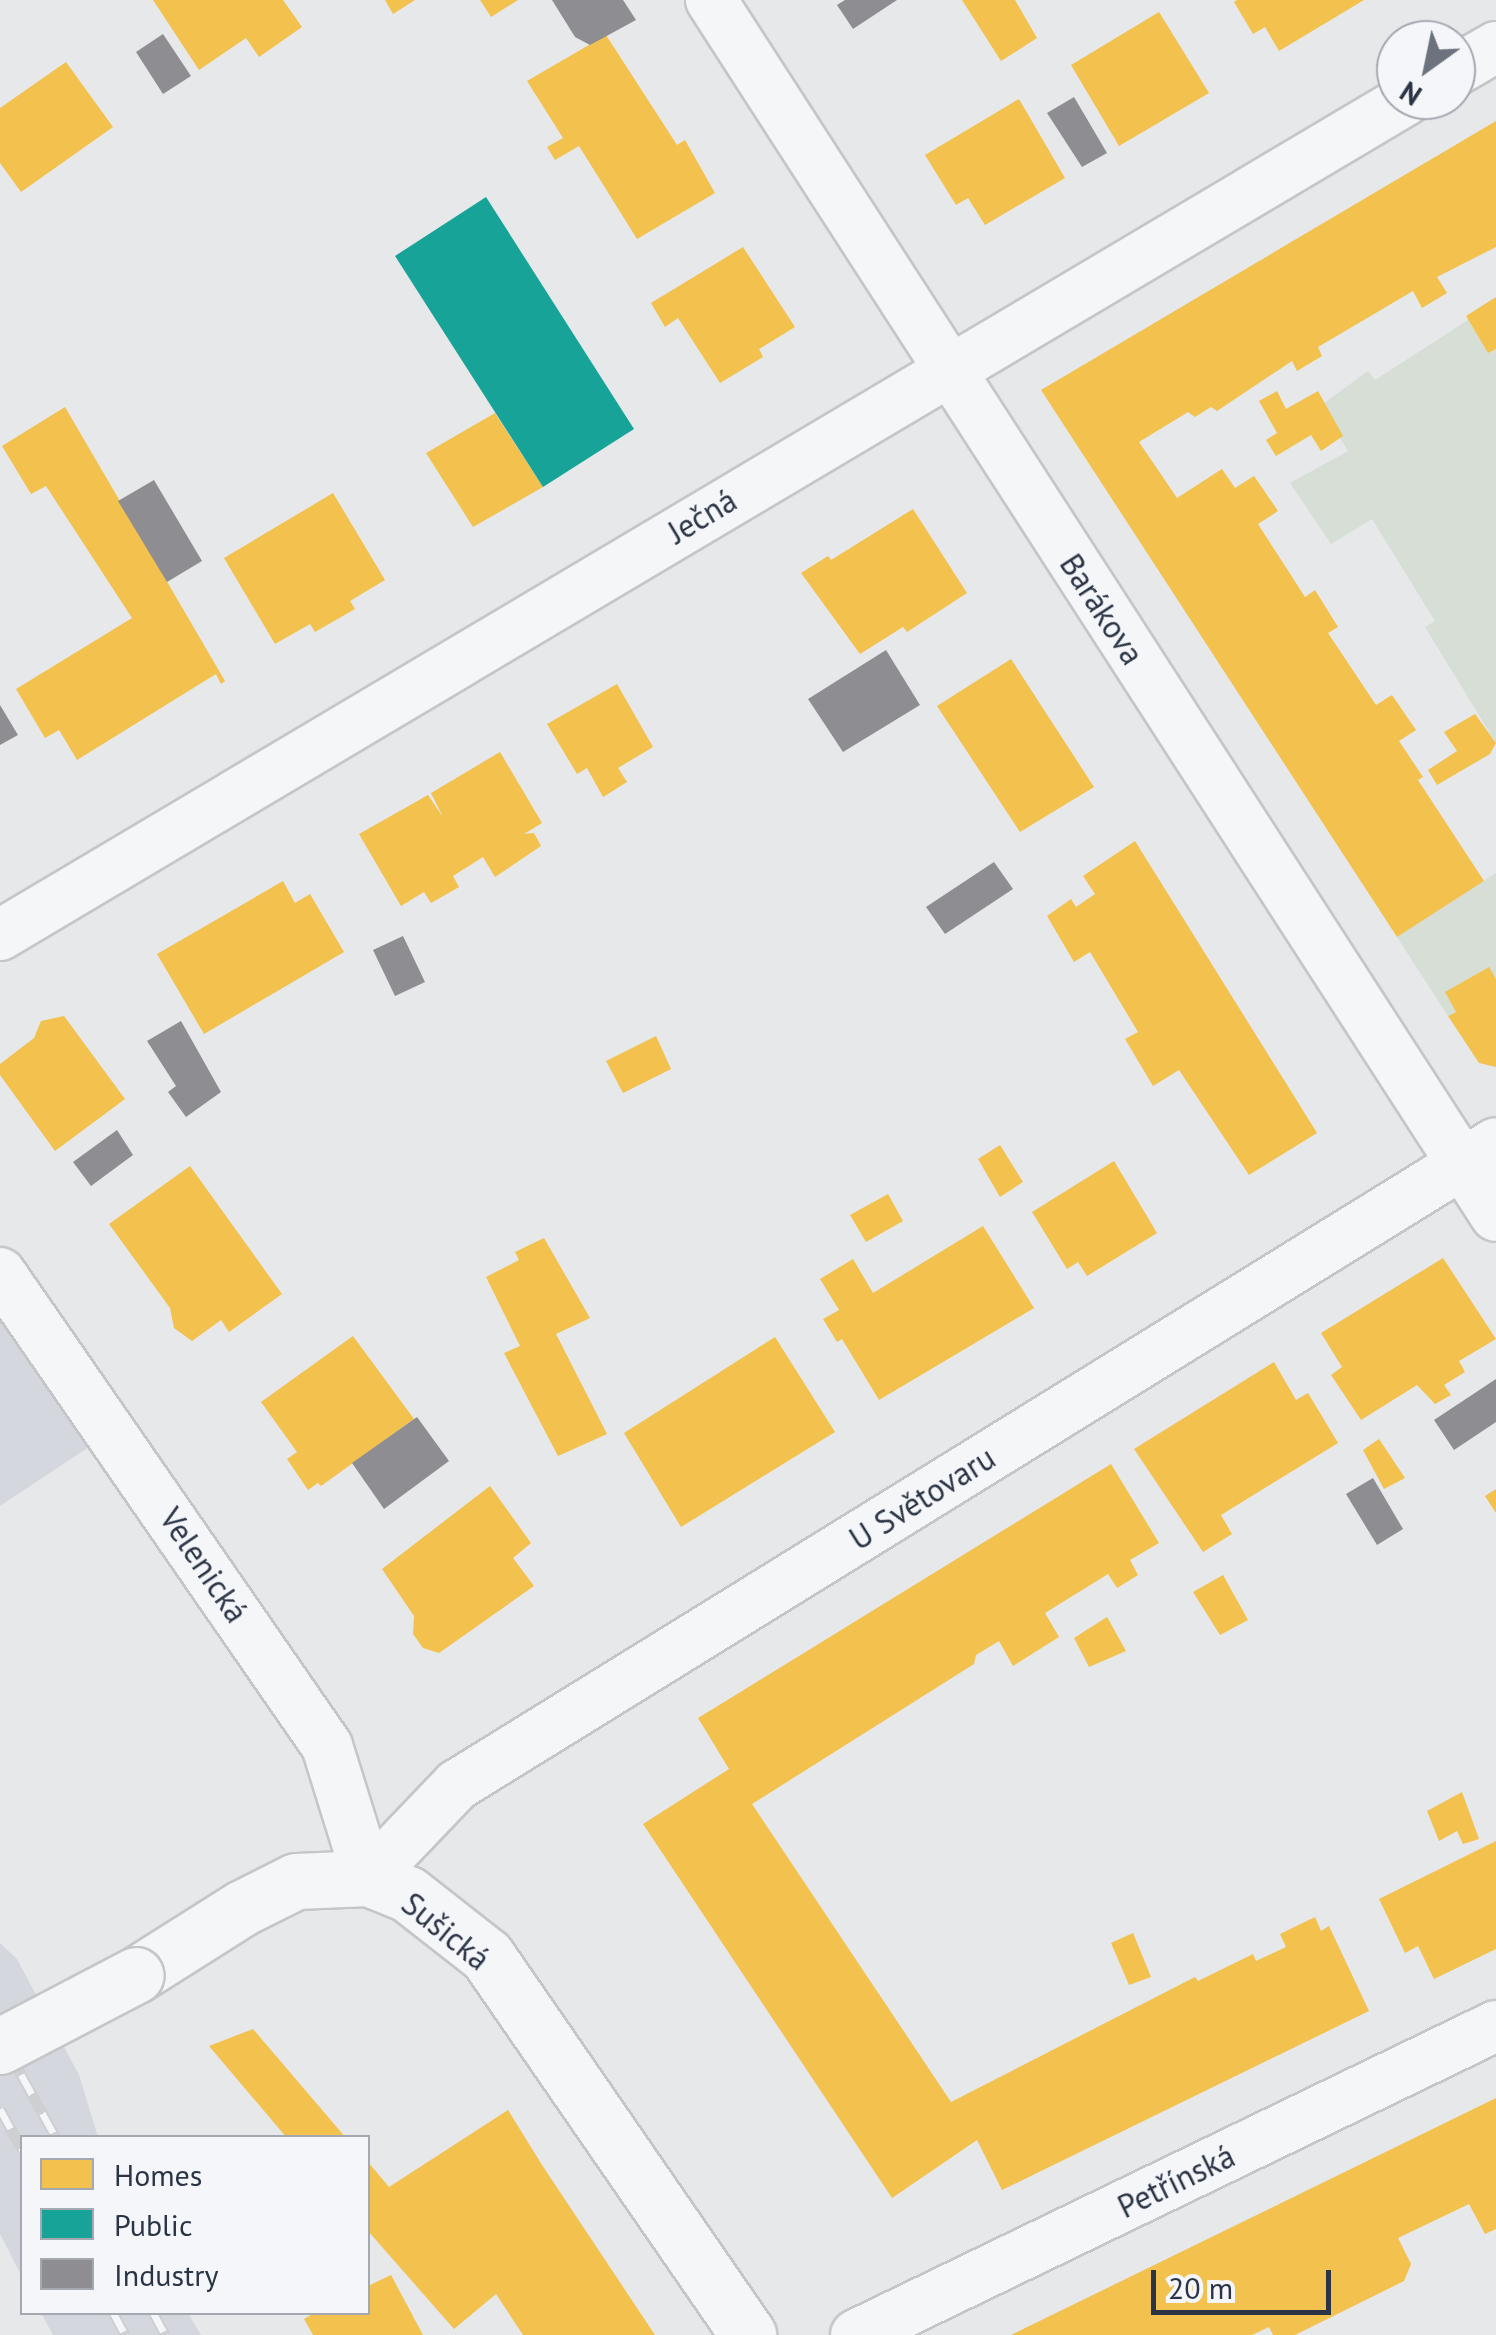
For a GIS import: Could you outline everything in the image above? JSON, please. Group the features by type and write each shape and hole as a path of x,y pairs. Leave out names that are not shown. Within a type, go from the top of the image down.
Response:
{"street":[{"name":"Barákova","path":"710,0 947,370 1479,1154 1496,1216"},
{"name":"Ječná","path":"0,935 1376,118"},
{"name":"U Světovaru","path":"368,1878 457,1785 1479,1154"},
{"name":"Velenická","path":"0,1273 328,1746 368,1878"},
{"name":"Sušická","path":"0,2046 136,1975 242,1908 296,1881 368,1878 408,1894 487,1956 748,2335"},
{"name":"Petřínská","path":"856,2335 1496,2026"}],"shaded area":[{"path":"1468,320 1488,353 1496,349 1496,743 1425,627 1435,621 1372,519 1331,544 1290,483 1348,451 1320,406 1368,371 1375,380"},
{"path":"1496,873 1496,979 1488,967 1446,992 1456,1012 1448,1016 1397,937"},
{"path":"0,1273 113,1431 0,1506"},
{"path":"0,1943 17,1959 79,2075 97,2135 20,2135 20,2273 0,2234"},
{"path":"42,2315 189,2315 201,2335 53,2335"}],"building: Homes":[{"path":"153,0 283,0 302,27 259,57 246,38 199,70"},
{"path":"385,0 415,0 393,14"},
{"path":"480,0 518,0 491,17"},
{"path":"962,0 1015,0 1037,38 1001,61"},
{"path":"1364,0 1279,51 1265,27 1253,34 1234,2"},
{"path":"1159,12 1209,93 1119,146 1071,65"},
{"path":"606,35 677,145 685,140 715,193 637,239 579,146 555,160 547,147 563,138 527,81"},
{"path":"66,62 113,127 21,192 0,163 0,108"},
{"path":"1019,99 1065,178 985,225 968,198 956,205 925,155"},
{"path":"1496,121 1496,247 1437,277 1447,293 1422,308 1413,291 1318,347 1322,356 1297,371 1292,361 1217,411 1211,407 1195,417 1188,412 1139,442 1177,498 1222,469 1235,488 1254,476 1278,511 1258,524 1305,597 1315,590 1338,627 1328,633 1376,705 1392,695 1416,730 1399,741 1423,777 1418,780 1484,881 1397,937 1041,390"},
{"path":"743,247 795,327 759,349 763,357 720,383 678,318 665,327 651,303"},
{"path":"1496,297 1496,349 1488,353 1466,316"},
{"path":"1277,391 1286,409 1318,391 1343,436 1321,451 1311,435 1276,456 1266,440 1277,433 1259,401"},
{"path":"65,407 225,681 221,684 216,674 77,760 59,730 45,738 16,689 132,618 46,486 31,494 2,446"},
{"path":"495,413 543,487 473,527 426,453"},
{"path":"333,493 385,580 350,601 355,609 315,632 310,624 275,644 224,558"},
{"path":"913,509 967,593 907,632 903,627 860,654 801,573 828,556 831,560"},
{"path":"1011,659 1094,787 1020,832 937,706"},
{"path":"617,684 653,747 618,768 627,782 603,797 587,768 577,774 547,724"},
{"path":"1475,714 1496,743 1490,754 1437,785 1428,770 1457,751 1444,732"},
{"path":"500,752 542,823 524,834 534,833 541,846 495,877 483,857 453,876 459,887 431,903 424,892 401,906 359,834 428,795 443,817 431,793"},
{"path":"1135,841 1317,1133 1249,1175 1179,1070 1153,1086 1125,1039 1138,1032 1090,952 1074,962 1047,916 1071,899 1076,907 1095,894 1083,876"},
{"path":"283,881 295,903 310,894 344,952 204,1034 157,954"},
{"path":"1489,967 1496,979 1496,1067 1479,1063 1448,1016 1456,1012 1445,992"},
{"path":"64,1016 125,1099 55,1151 0,1075 0,1064 34,1038 41,1021"},
{"path":"656,1036 671,1069 623,1093 606,1061"},
{"path":"1000,1145 1023,1182 1000,1197 978,1159"},
{"path":"1114,1161 1157,1233 1087,1276 1078,1262 1067,1269 1032,1212"},
{"path":"190,1166 282,1294 229,1332 221,1320 192,1341 174,1328 170,1308 109,1224"},
{"path":"888,1194 903,1221 866,1242 850,1215"},
{"path":"983,1226 1034,1308 879,1400 842,1339 837,1342 823,1319 839,1310 820,1279 853,1259 873,1293"},
{"path":"544,1238 590,1318 556,1334 607,1434 558,1456 504,1353 520,1346 486,1277 519,1260 515,1252"},
{"path":"1443,1258 1496,1339 1459,1361 1465,1372 1444,1385 1451,1395 1435,1404 1417,1385 1361,1420 1331,1375 1342,1367 1321,1333"},
{"path":"353,1336 414,1419 321,1486 318,1483 308,1490 287,1459 297,1452 261,1402"},
{"path":"775,1337 835,1432 681,1527 624,1433"},
{"path":"1274,1362 1296,1400 1308,1393 1338,1443 1221,1515 1232,1534 1203,1552 1134,1449"},
{"path":"1379,1439 1405,1478 1384,1489 1363,1450"},
{"path":"1111,1464 1159,1543 1130,1560 1138,1575 1117,1588 1108,1574 1045,1613 1059,1637 1013,1666 999,1641 976,1655 974,1664 752,1804 951,2102 1195,1977 1198,1981 1253,1954 1256,1961 1286,1947 1280,1934 1315,1917 1321,1931 1329,1926 1369,2011 1002,2190 977,2140 892,2198 643,1824 729,1769 698,1718"},
{"path":"490,1486 531,1543 513,1558 534,1586 439,1653 423,1648 413,1634 414,1616 382,1569"},
{"path":"1496,1489 1496,1513 1485,1496"},
{"path":"1223,1575 1248,1620 1220,1635 1193,1592"},
{"path":"1107,1617 1126,1651 1089,1667 1074,1638"},
{"path":"1462,1792 1479,1839 1463,1844 1457,1831 1439,1841 1427,1811"},
{"path":"1496,1841 1496,1949 1434,1979 1418,1946 1405,1953 1379,1899"},
{"path":"1133,1933 1151,1977 1129,1985 1111,1943"},
{"path":"253,2029 343,2135 284,2135 209,2046"},
{"path":"1496,2098 1496,2229 1485,2234 1469,2204 1398,2238 1411,2264 1404,2281 1295,2335 1273,2335 1269,2327 1252,2335 1011,2335"},
{"path":"508,2110 655,2335 523,2335 496,2294 454,2329 370,2233 370,2164 389,2187"},
{"path":"391,2275 423,2335 313,2335 304,2319 311,2315 370,2315 370,2285"}],"building: Public":[{"path":"486,197 634,429 543,487 395,256"}],"building: Industry":[{"path":"552,0 623,0 636,20 590,45 575,37"},
{"path":"845,0 897,0 853,29 837,5"},
{"path":"163,34 191,76 163,94 136,52"},
{"path":"1074,97 1107,153 1082,167 1047,113"},
{"path":"154,480 202,561 167,582 118,501"},
{"path":"886,650 920,705 843,752 808,699"},
{"path":"0,705 18,735 0,745"},
{"path":"994,862 1013,889 945,934 926,907"},
{"path":"403,936 425,982 395,996 373,950"},
{"path":"181,1021 221,1092 186,1117 168,1092 176,1086 147,1041"},
{"path":"117,1130 133,1155 91,1186 73,1162"},
{"path":"1496,1379 1496,1422 1454,1450 1434,1420"},
{"path":"417,1417 449,1461 384,1509 352,1463"},
{"path":"1373,1478 1403,1529 1377,1545 1346,1494"}],"railway":[{"path":"0,2036 54,2135"},
{"path":"0,2109 20,2145"},
{"path":"115,2315 125,2335"},
{"path":"155,2315 165,2335"}]}
